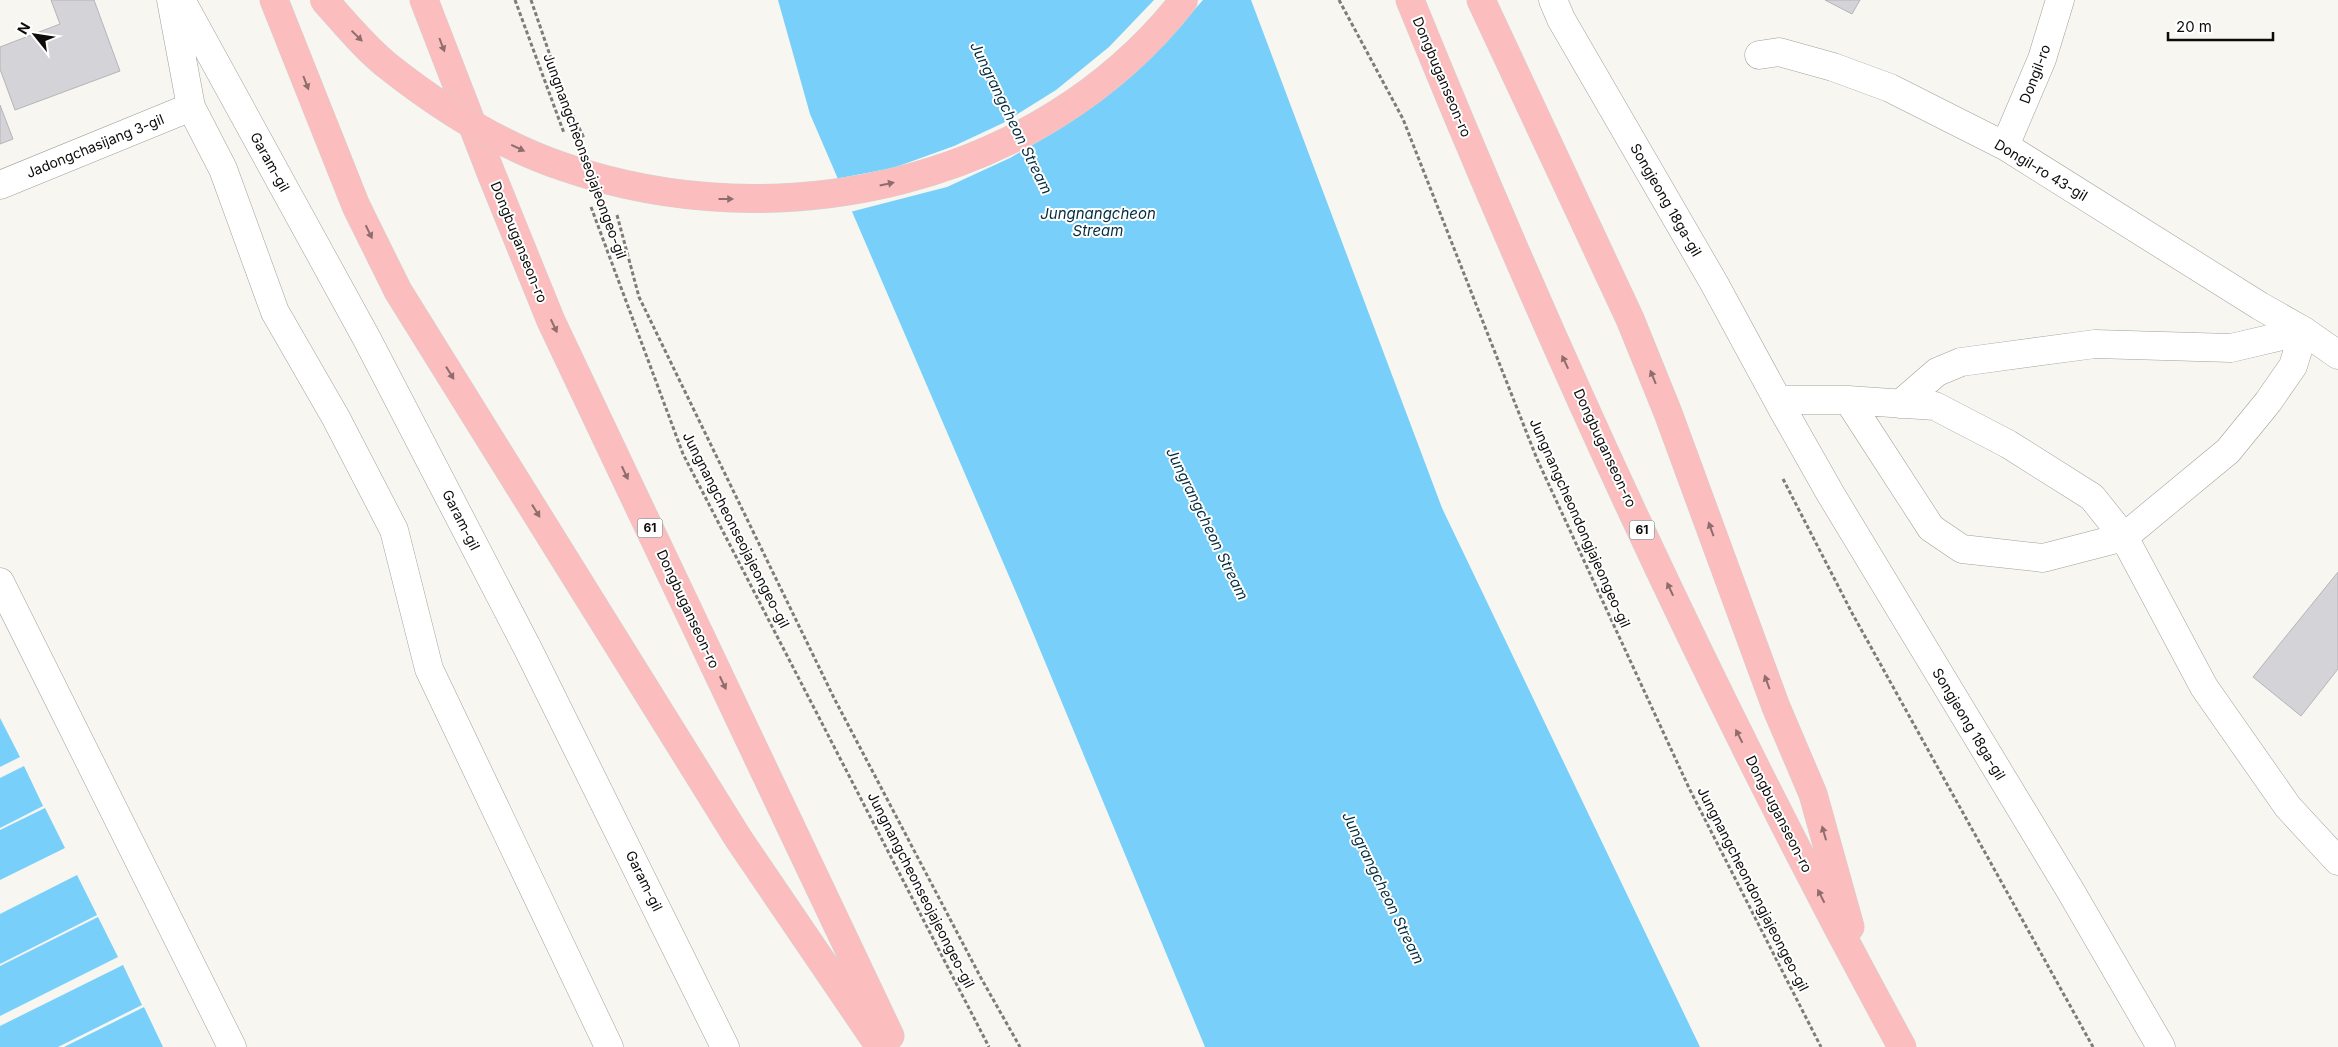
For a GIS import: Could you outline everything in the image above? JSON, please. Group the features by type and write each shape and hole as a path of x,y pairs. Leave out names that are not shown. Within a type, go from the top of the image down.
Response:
{"highway":[{"path":"274,0 356,206 398,291 738,838 880,1047"},
{"path":"324,0 352,32 388,66 468,121 515,147 562,167 614,182 663,193 717,199 783,199 840,193 892,183 947,167 1001,145 1049,118 1094,88 1170,18 1184,0"},
{"name":"Dongbuganseon-ro","path":"424,0 551,321 867,990 896,1047"},
{"name":"Dongbuganseon-ro","path":"1410,0 1545,318 1729,718 1902,1047"},
{"path":"1481,0 1630,320 1668,412 1776,707 1813,794 1866,981"}],"street":[{"path":"170,0 191,107 223,169 275,312 336,418 394,530 429,669 609,1047"},
{"name":"Garam-gil","path":"181,0 376,356 546,686 725,1047"},
{"name":"Songjeong 18ga-gil","path":"1553,0 1561,19 1714,283 1830,493 2070,890 2161,1047"},
{"name":"Dongil-ro","path":"2005,146 2042,59 2060,0"},
{"name":"Dongil-ro 43-gil","path":"1760,55 1780,52 1833,67 1890,88 2005,146 2260,306 2304,331 2338,355"},
{"name":"Jadongchasijang 3-gil","path":"0,185 191,107"},
{"path":"1848,400 1931,528 1962,549 2043,558 2124,537 2228,451 2268,402 2293,366 2304,331"},
{"path":"1900,404 1937,372 1961,362 2095,344 2231,348 2304,331"},
{"path":"1778,400 1848,400 1935,406 2008,444 2092,496 2124,537 2204,687 2288,807 2338,861"},
{"path":"0,582 232,1047"}],"path":[{"name":"Jungnangcheonseojajeongeo-gil","path":"515,0 565,137"},
{"path":"531,0 566,99 586,142"},
{"name":"Jungnangcheondongjajeongeo-gil","path":"1339,0 1403,118 1549,486 1689,788 1821,1047"},
{"name":"Jungnangcheonseojajeongeo-gil","path":"589,200 683,454 989,1047"},
{"path":"616,213 643,306 834,698 981,978 1020,1047"}],"water":[{"name":"Jungnangcheon Stream","path":"778,0 1251,0 1442,508 1700,1047 1205,1047 1021,604 810,114"},
{"path":"0,718 20,757 0,767"},
{"path":"24,766 43,806 0,828 0,778"},
{"path":"45,808 65,848 0,880 0,830"},
{"path":"77,875 97,915 0,964 0,914"},
{"path":"98,917 118,957 0,1016 0,966"},
{"path":"123,965 142,1005 58,1047 0,1047 0,1026"},
{"path":"144,1007 163,1047 64,1047"}],"pier":[{"path":"1154,0 1203,0 1159,49 1111,91 1058,130 1010,158 947,187 850,212 835,179 893,168 954,146 1003,123 1056,90 1109,47"}],"building":[{"path":"51,0 94,0 120,71 15,110 0,69 0,47 60,24"},
{"path":"1825,0 1860,0 1852,14"},
{"path":"0,105 13,139 0,144"},
{"path":"2338,572 2338,669 2301,716 2253,677"}],"water label":[{"name":"Jungrangcheon Stream","path":"1011,118"},
{"name":"Jungrangcheon Stream","path":"1207,524"},
{"name":"Jungrangcheon Stream","path":"1383,888"}]}
